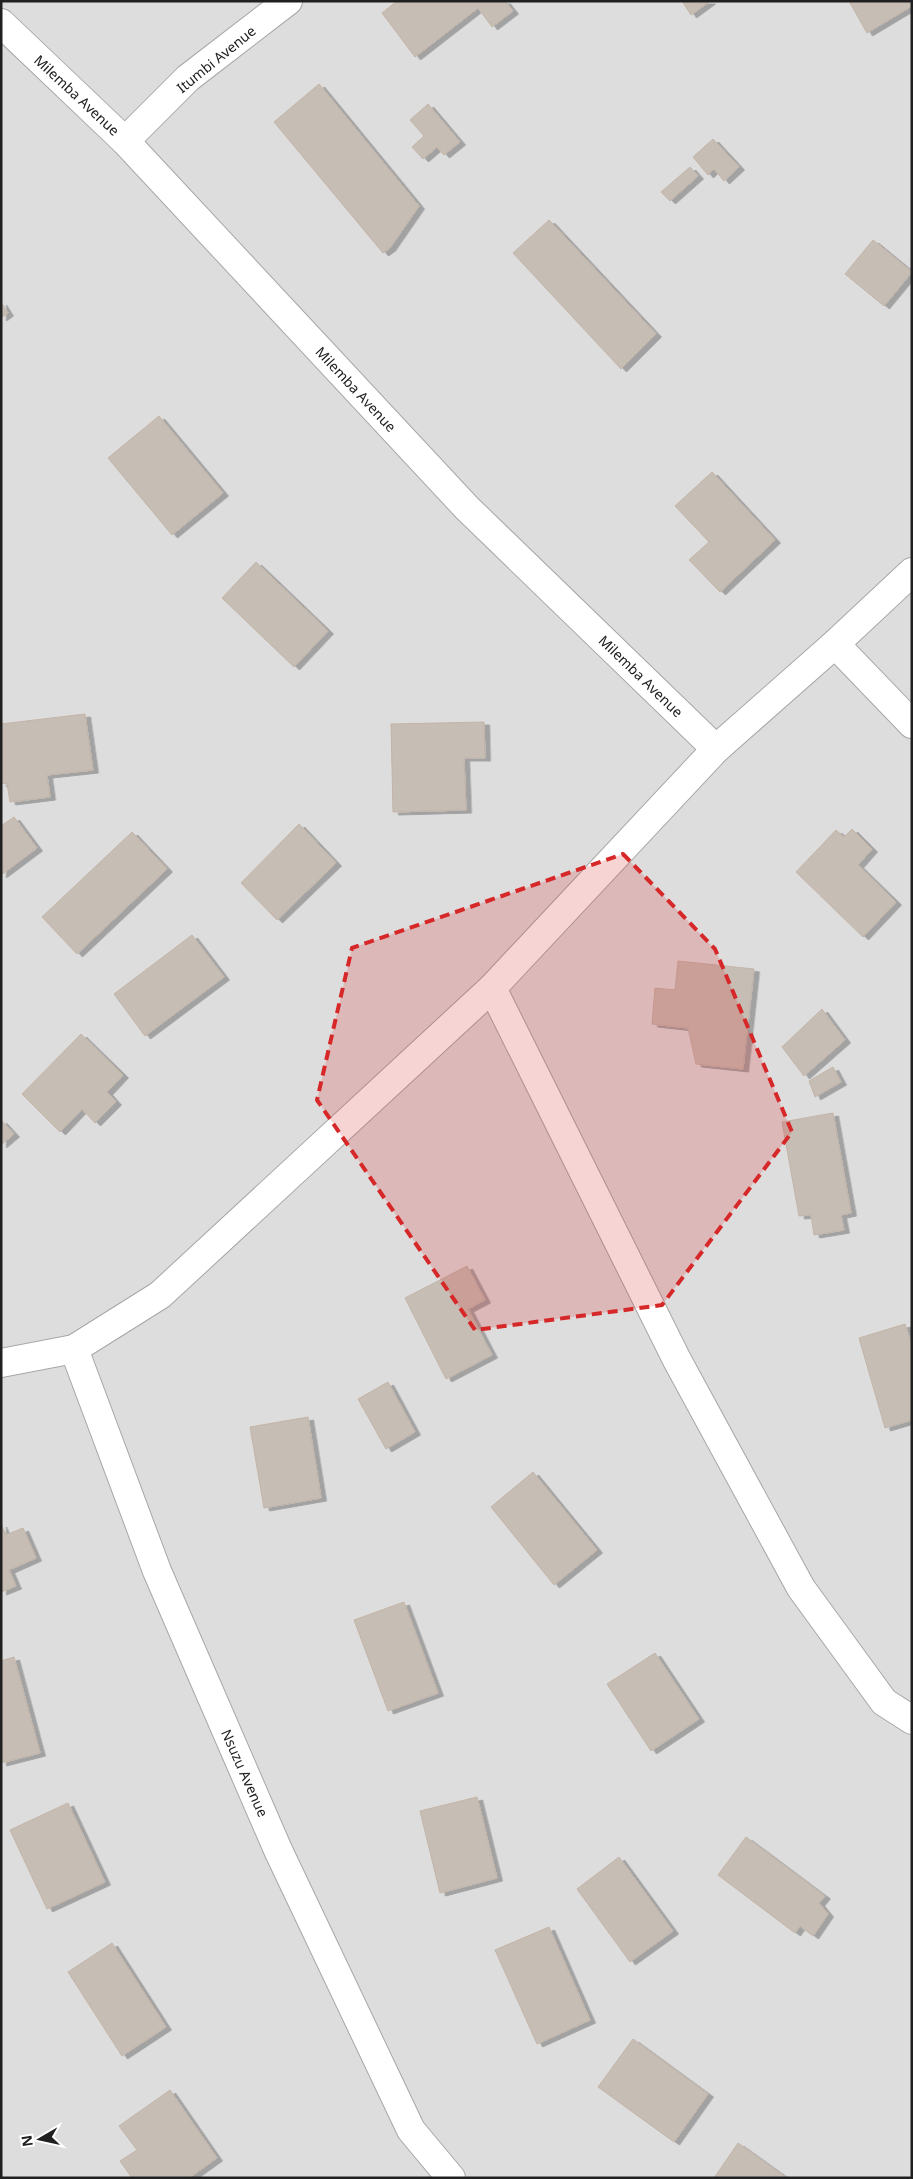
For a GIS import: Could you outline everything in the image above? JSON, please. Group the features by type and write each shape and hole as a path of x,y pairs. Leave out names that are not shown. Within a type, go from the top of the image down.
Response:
{"street":[{"name":"Itumbi Avenue","path":"125,141 188,78 288,1"},
{"name":"Milemba Avenue","path":"1,23 125,141 467,508 716,749"},
{"path":"1,1363 74,1350 160,1295 492,988 716,749 835,644 912,572"},
{"path":"835,644 912,724"},
{"path":"492,988 677,1360 801,1588 884,1702 912,1720"},
{"name":"Nsuzu Avenue","path":"74,1350 157,1571 278,1850 411,2130 451,2178"}],"highlighted area":[{"path":"623,854 715,949 792,1132 662,1305 475,1330 317,1100 352,948"}],"shaded area":[{"path":"1,1 912,1 912,2178 1,2178"}],"building":[{"path":"397,1 505,1 513,11 492,27 478,8 415,57 382,13"},
{"path":"682,1 710,1 691,15"},
{"path":"849,1 912,1 912,6 867,33"},
{"path":"319,84 419,206 390,248 383,253 274,122"},
{"path":"428,104 460,142 444,155 437,147 423,159 412,147 424,136 410,120"},
{"path":"713,139 739,167 724,181 714,169 708,175 693,157"},
{"path":"690,167 698,176 670,201 661,192"},
{"path":"549,220 656,334 621,369 513,253"},
{"path":"873,240 912,272 884,306 845,274"},
{"path":"1,302 8,313 1,318"},
{"path":"159,416 223,493 172,535 108,458"},
{"path":"712,472 775,540 720,592 689,560 709,542 675,506"},
{"path":"256,562 328,631 294,667 222,598"},
{"path":"85,714 93,770 47,775 50,797 10,802 7,783 1,784 1,724"},
{"path":"484,722 485,758 464,758 466,810 393,812 391,724"},
{"path":"14,817 37,848 1,875 1,826"},
{"path":"299,824 336,863 277,920 241,883"},
{"path":"852,829 872,849 858,865 896,902 863,937 796,872 836,830 844,837"},
{"path":"132,832 167,869 77,954 42,917"},
{"path":"192,935 224,977 145,1036 114,994"},
{"path":"678,961 754,969 743,1069 696,1064 688,1028 652,1024 655,988 675,990"},
{"path":"822,1009 845,1040 804,1076 782,1047"},
{"path":"81,1034 123,1075 107,1092 116,1102 95,1123 82,1109 60,1132 22,1094"},
{"path":"833,1067 841,1082 815,1097 809,1081"},
{"path":"833,1113 851,1213 841,1215 844,1230 814,1235 811,1215 799,1216 782,1122"},
{"path":"1,1120 14,1134 1,1145"},
{"path":"467,1266 485,1300 468,1309 492,1355 446,1379 405,1298"},
{"path":"905,1324 912,1346 912,1420 885,1428 859,1338"},
{"path":"388,1382 415,1432 386,1449 358,1399"},
{"path":"308,1417 321,1498 264,1508 250,1427"},
{"path":"533,1472 597,1550 554,1585 491,1507"},
{"path":"1,1524 6,1535 23,1528 36,1558 9,1570 16,1586 1,1592"},
{"path":"404,1602 438,1693 388,1711 354,1620"},
{"path":"655,1653 699,1719 651,1751 607,1684"},
{"path":"14,1657 40,1753 1,1763 1,1661"},
{"path":"477,1797 497,1878 440,1893 420,1811"},
{"path":"68,1803 105,1882 47,1909 10,1830"},
{"path":"746,1837 825,1896 819,1903 828,1914 813,1936 800,1926 795,1933 718,1875"},
{"path":"619,1857 673,1931 630,1962 577,1889"},
{"path":"549,1927 590,2020 537,2044 495,1950"},
{"path":"112,1943 166,2027 122,2056 68,1972"},
{"path":"633,2039 708,2094 674,2142 598,2087"},
{"path":"170,2090 217,2158 189,2178 132,2178 120,2161 137,2150 119,2126"},
{"path":"738,2143 787,2178 714,2178"}]}
